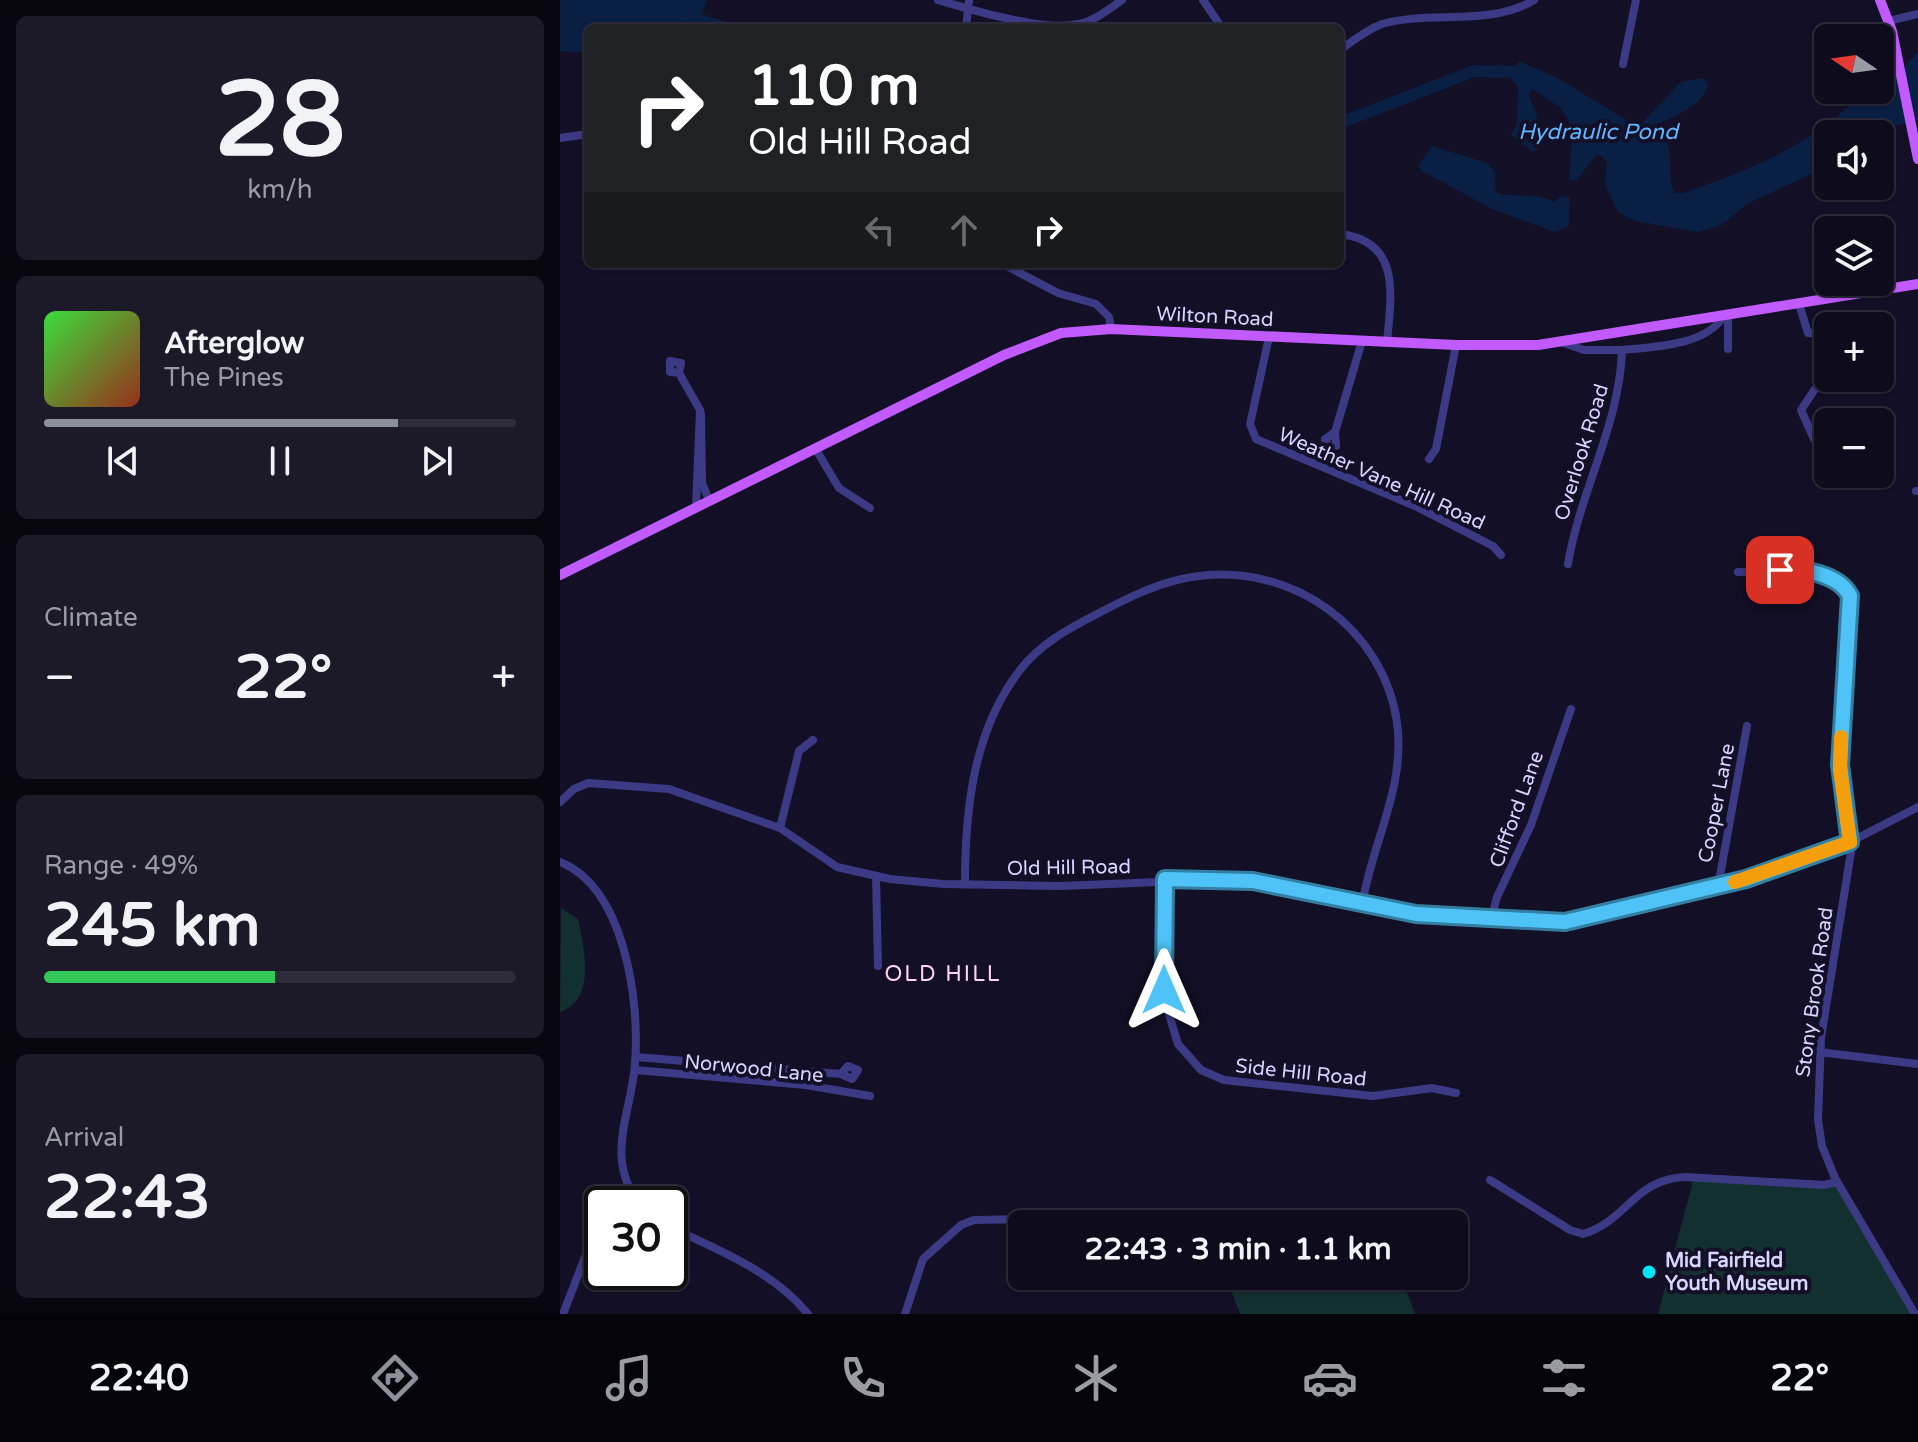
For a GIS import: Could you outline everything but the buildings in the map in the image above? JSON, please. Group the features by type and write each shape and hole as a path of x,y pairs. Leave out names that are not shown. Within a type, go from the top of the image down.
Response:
{"main road":[{"path":"1880,0 1889,21 1918,159"},
{"name":"Wilton Road","path":"560,575 1034,342 1071,332 1111,329 1456,345 1561,342 1918,284"}],"street":[{"path":"938,0 1067,24"},
{"path":"1077,24 1088,22 1122,0"},
{"path":"1203,0 1219,24"},
{"path":"1344,48 1384,24 1462,17 1516,8 1534,0"},
{"path":"1623,64 1636,0"},
{"path":"967,24 970,4"},
{"path":"1889,21 1918,14"},
{"path":"560,138 584,135"},
{"path":"1344,235 1364,239 1379,253 1387,267 1392,292 1387,342"},
{"path":"1011,268 1058,293 1096,304 1109,317 1111,329"},
{"path":"1799,304 1808,333 1814,334"},
{"path":"1726,317 1728,349"},
{"path":"1561,342 1584,350 1622,350 1688,339 1716,326 1726,317"},
{"name":"Weather Vane Hill Road","path":"1269,337 1250,424 1256,439 1415,506 1493,546 1501,555"},
{"path":"1335,432 1362,341"},
{"path":"1429,459 1436,449 1456,345"},
{"name":"Overlook Road","path":"1568,564 1577,520 1590,487 1618,388 1622,350"},
{"path":"679,373 700,410 704,428 702,483 709,500"},
{"path":"1814,390 1801,410 1814,439"},
{"path":"696,506 700,410"},
{"path":"815,448 839,488 870,508"},
{"name":"Stony Brook Road","path":"1738,572 1785,569 1809,572 1838,581 1850,596 1840,765 1851,854 1819,1052 1819,1130 1837,1182 1915,1314"},
{"path":"965,884 966,823 974,773 996,707 1028,660 1063,632 1164,584 1195,576 1241,575 1304,594 1342,619 1366,646 1388,687 1398,731 1397,772 1387,822 1369,866 1362,905"},
{"name":"Clifford Lane","path":"1491,920 1495,902 1531,825 1571,709"},
{"name":"Cooper Lane","path":"1718,887 1747,726"},
{"path":"780,828 799,751 813,740"},
{"name":"Old Hill Road","path":"560,802 570,791 588,783 665,788 780,828 833,865 876,877 965,884 1082,885 1165,879 1253,881 1416,914 1491,920 1574,921 1776,870 1850,842 1918,807"},
{"path":"560,862 577,870 593,885 615,927 629,971 636,1057 620,1144 622,1166 629,1186"},
{"path":"876,877 878,966"},
{"name":"Side Hill Road","path":"1165,879 1167,1008 1176,1040 1201,1070 1224,1080 1313,1087 1373,1096 1432,1088 1456,1093"},
{"path":"1819,1052 1918,1064"},
{"path":"636,1057 841,1074"},
{"name":"Norwood Lane","path":"635,1070 806,1085 870,1096"},
{"path":"1490,1180 1581,1234 1601,1227 1645,1187 1663,1180 1685,1177 1824,1185 1837,1182"},
{"path":"905,1314 923,1259 961,1225 974,1220 1008,1219"},
{"path":"688,1236 731,1256 787,1293 808,1314"},
{"path":"563,1314 584,1260"}],"green space":[{"path":"561,908 578,919 585,972 579,996 572,1006 560,1012"},
{"path":"1694,1177 1837,1184 1914,1314 1658,1314"},
{"path":"1231,1290 1406,1290 1415,1314 1240,1314"}],"water":[{"path":"560,0 707,0 699,24 584,24 584,53 560,51"},
{"path":"1918,52 1918,120 1894,126 1894,120 1832,120 1851,104 1894,104 1894,78"},
{"name":"Hydraulic Pond","path":"1518,61 1556,77 1638,127 1681,82 1704,78 1708,86 1698,101 1683,112 1650,127 1661,134 1669,147 1675,193 1731,176 1814,134 1814,173 1747,204 1722,225 1698,232 1635,221 1618,212 1605,185 1607,163 1600,155 1596,155 1577,180 1569,181 1573,128 1561,108 1531,88 1529,96 1536,112 1543,146 1533,152 1511,135 1517,123 1518,86 1511,80"},
{"path":"1432,146 1487,163 1495,172 1496,193 1541,197 1554,202 1561,196 1570,198 1569,226 1555,232 1492,209 1422,171 1418,166"}],"waterway":[{"path":"687,16 713,24"},
{"path":"1344,121 1474,71 1527,72"}],"slow traffic":[{"path":"1735,882 1792,865 1850,842 1840,769 1841,737"}],"place":[{"name":"Mid Fairfield Youth Museum","path":"1649,1272"}],"district":[{"name":"OLD HILL","path":"943,973"}],"route":[{"path":"1164,990 1165,879 1253,881 1378,909 1416,914 1565,922 1601,916 1746,879 1850,842 1840,765 1850,596 1838,581 1809,572 1780,570"}]}
